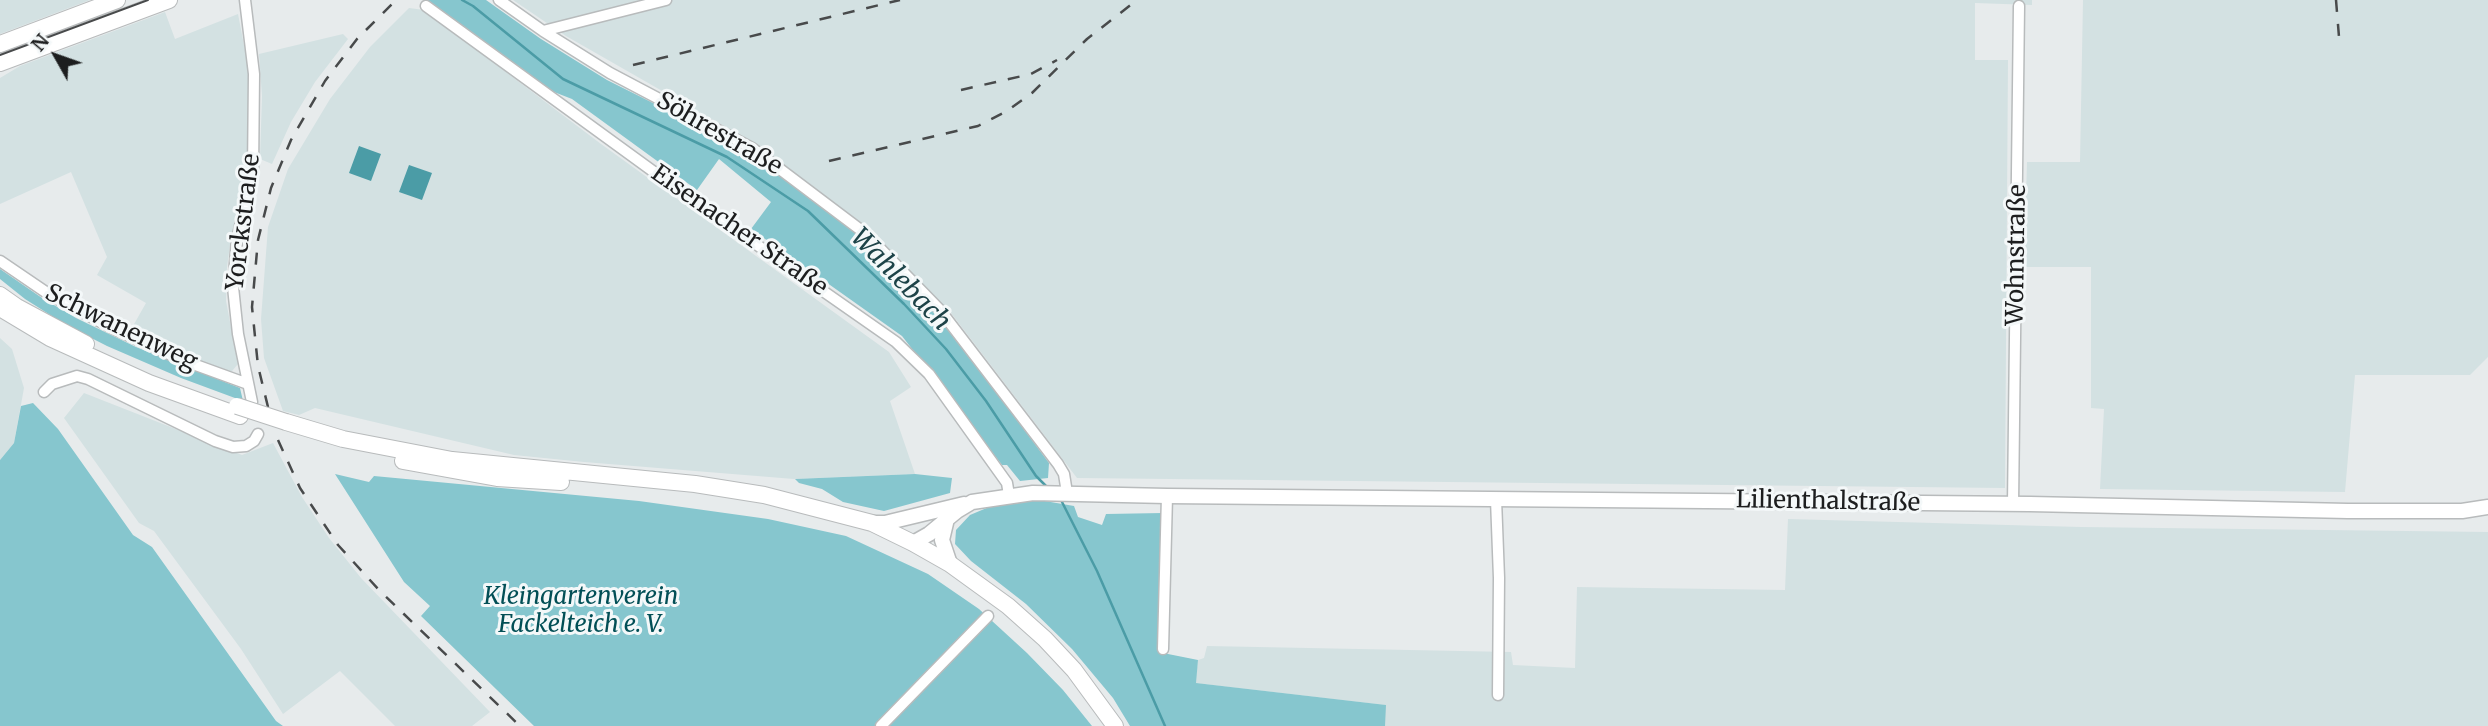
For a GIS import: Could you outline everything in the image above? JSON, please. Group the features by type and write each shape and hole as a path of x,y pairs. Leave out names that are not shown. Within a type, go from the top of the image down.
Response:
{"main road":[{"path":"0,44 117,0"},
{"path":"0,64 169,0"},
{"path":"0,295 78,340 144,372 243,408 327,444 434,468 497,478 694,494 769,505 835,520 905,544 950,564 1008,606 1074,670 1115,726"},
{"path":"0,308 50,338 149,383 243,408"},
{"path":"287,427 452,460 695,484 764,495 872,523 886,523 972,502"},
{"name":"Lilienthalstraße","path":"905,544 929,534 972,502 1009,495 1058,493 2013,504 2348,511 2462,511 2488,507"},
{"path":"905,544 929,512"},
{"path":"947,520 942,540 950,564"},
{"path":"872,523 1003,612 1049,655 1088,700 1105,726"}],"street":[{"name":"Yorckstraße","path":"243,408 248,384 238,334 233,287 237,239 253,172 254,74 245,0"},
{"name":"Söhrestraße","path":"499,0 543,32 610,73 752,148 866,234 940,310 1058,464 1064,474 1058,493"},
{"path":"543,32 666,0"},
{"name":"Eisenacher Straße","path":"426,6 896,342 929,374 1007,483 1009,495"},
{"name":"Wohnstraße","path":"2013,504 2019,6"},
{"name":"Schwanenweg","path":"0,261 50,295 114,329 182,360 248,384"},
{"path":"44,392 52,384 77,376 233,447 246,446 258,434"},
{"path":"1163,649 1167,496"},
{"path":"1496,499 1499,578 1497,695"},
{"path":"881,726 988,616"}],"shaded area":[{"path":"0,0 90,0 0,34"},
{"path":"513,0 2032,0 2032,5 1975,3 1975,60 2008,60 2005,488 1077,478 951,313 872,233 755,144 566,36"},
{"path":"2083,0 2488,0 2488,357 2470,375 2355,375 2345,492 2100,489 2104,409 2091,408 2091,267 2024,267 2027,162 2080,162"},
{"path":"409,8 424,10 601,144 889,352 911,387 890,401 915,474 794,479 584,462 514,455 315,408 299,415 283,411 264,358 261,319 268,227 288,169 330,99 370,47"},
{"path":"165,12 175,39 238,14 249,71 248,172 231,238 227,267 226,301 238,364 232,371 223,371 129,333 146,303 97,275 107,257 71,172 0,204 0,78 20,66"},
{"path":"343,34 348,39 315,82 291,122 272,164 260,159 262,96 259,54"},
{"path":"359,146 381,154 371,181 349,173"},
{"path":"409,165 432,173 422,200 399,192"},
{"path":"0,338 12,349 24,388 14,443 0,460"},
{"path":"84,393 242,455 273,443 302,497 329,538 361,578 490,712 472,726 395,726 340,671 283,714 241,649 154,531 139,523 64,418"},
{"path":"1788,519 2081,527 2488,532 2488,726 1385,726 1385,705 1195,683 1198,660 1204,658 1207,646 1511,652 1513,665 1575,668 1577,587 1785,590"}],"green space":[{"path":"425,0 486,0 541,39 607,80 697,125 759,161 861,236 936,311 1049,463 1048,478 1020,481 1007,465 1002,465 902,336 751,229 771,202 719,159 697,190 572,99 554,92"},
{"path":"0,269 76,318 136,347 240,388 243,401 181,378 66,325 25,299 0,279"},
{"path":"33,403 58,429 133,535 152,547 276,721 283,726 0,726 0,460 14,443 21,406"},
{"name":"Kleingartenverein Fackelteich e. V.","path":"335,474 369,482 374,476 639,501 768,519 846,536 928,574 979,609 1063,690 1092,726 534,726 421,616 430,606 404,582"},
{"path":"915,474 952,478 950,493 884,511 843,502 822,489 799,483 795,479"},
{"path":"1039,500 1074,506 1078,517 1102,525 1106,514 1163,513 1163,653 1198,660 1196,683 1386,705 1385,726 1130,726 1113,698 1072,649 1026,604 971,561 955,544 956,530 970,515 989,507"}],"waterway":[{"name":"Wahlebach","path":"462,0 563,79 727,157 808,211 904,304 946,349 986,401 1036,476 1049,489"},
{"name":"Wahlebach","path":"1061,500 1097,571 1165,726"}],"tram line":[{"path":"0,55 148,0"}],"railway":[{"path":"268,407 258,366 252,307 258,240 271,188 291,140 325,81 357,39 396,0"},
{"path":"633,65 900,0"},
{"path":"829,161 978,126 1007,111 1032,93 1087,39 1137,0"},
{"path":"2336,0 2339,37"},
{"path":"961,90 1031,74 1057,60"},
{"path":"278,440 300,488 338,545 379,590 520,726"}]}
